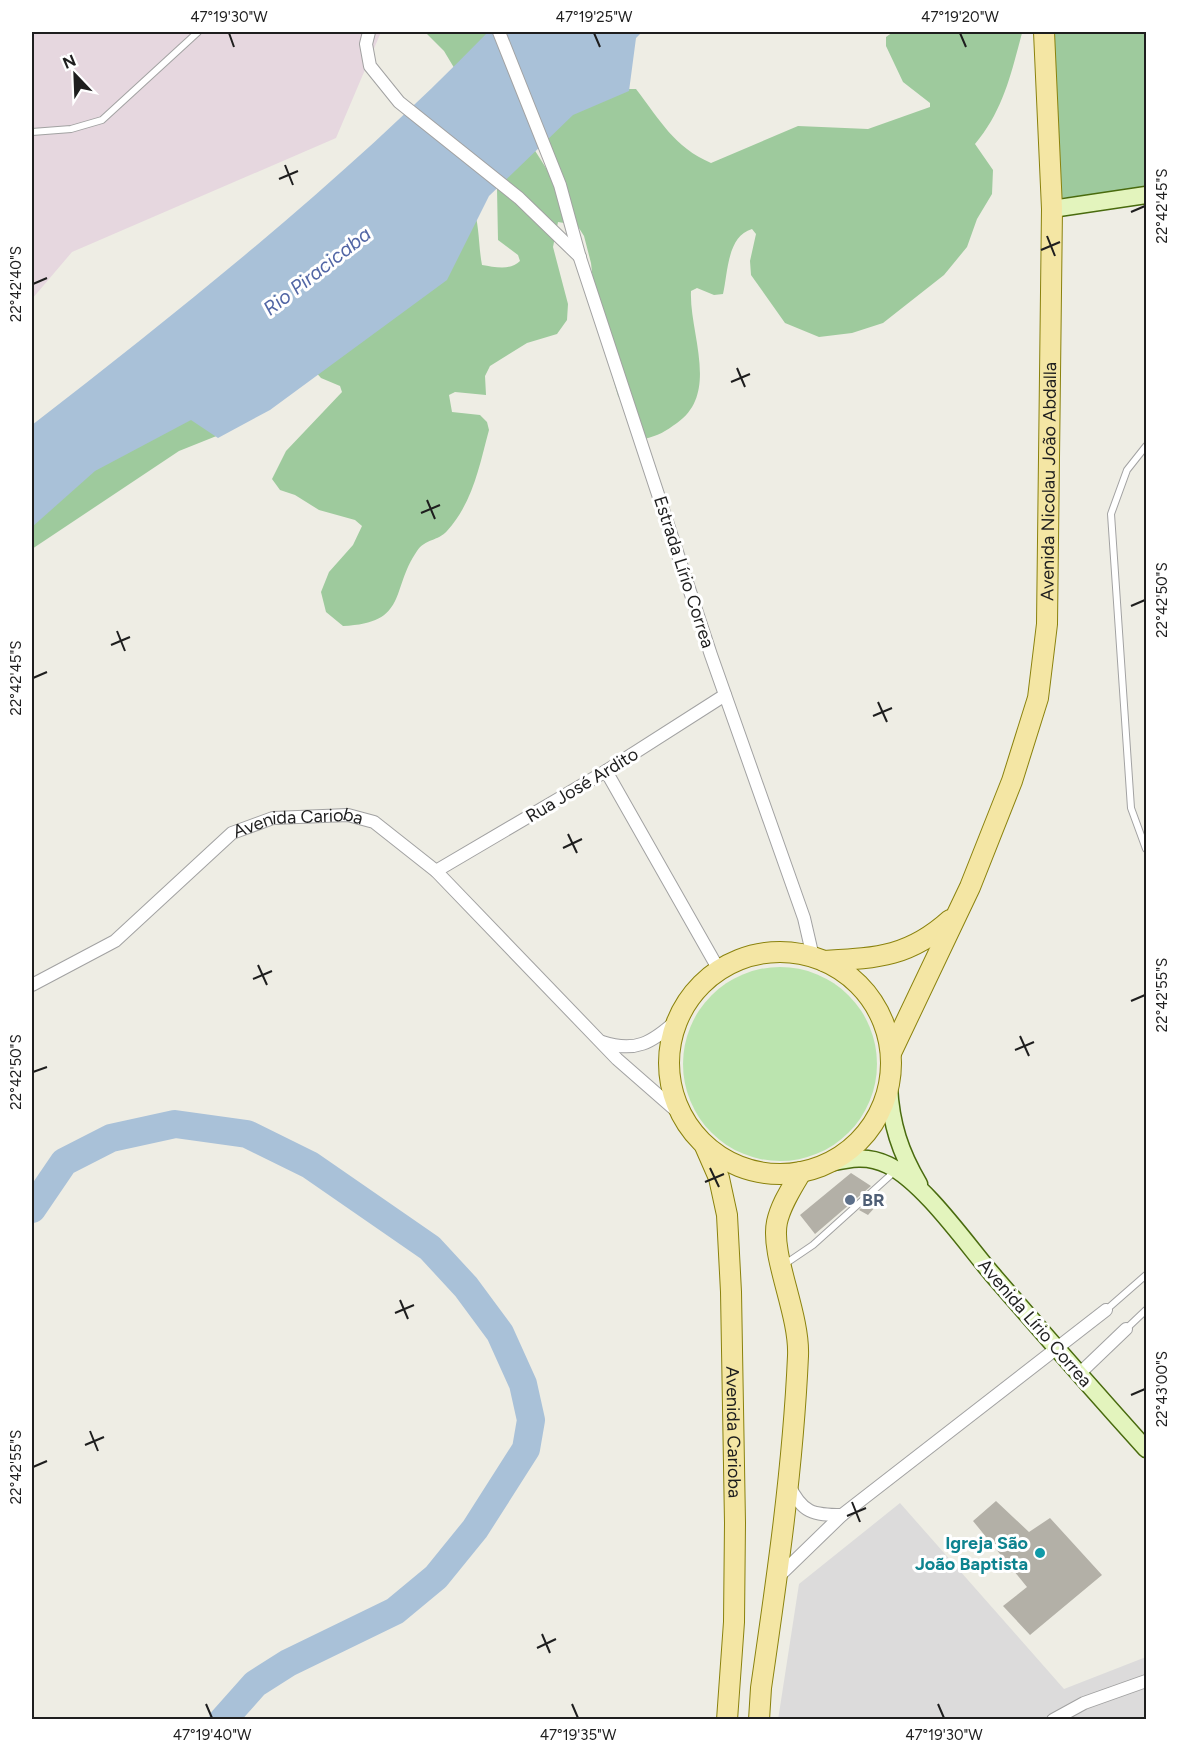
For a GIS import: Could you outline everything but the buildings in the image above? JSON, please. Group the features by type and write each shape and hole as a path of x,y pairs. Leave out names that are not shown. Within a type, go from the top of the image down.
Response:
{"main road":[{"name":"Avenida Nicolau João Abdalla","path":"891,1053 970,887 1012,781 1038,698 1047,624 1052,209 1044,32"},
{"path":"1052,209 1146,195"},
{"name":"Avenida Nicolau João Abdalla","path":"819,959 868,959 899,953 935,934 955,916"},
{"path":"789,952 819,959 849,976 870,998 884,1024 891,1053 889,1087 876,1119 854,1145 825,1164 801,1172 766,1174 733,1165 705,1146 681,1115 670,1084 669,1052 677,1020 694,992 719,970 741,959 765,953 789,952"},
{"name":"Avenida Lírio Correa","path":"889,1087 891,1119 897,1140 905,1162 925,1195"},
{"name":"Avenida Carioba","path":"705,1146 719,1178 726,1215 731,1292 735,1523 734,1622 727,1719"},
{"name":"Avenida Lírio Correa","path":"825,1164 853,1157 874,1158 896,1170 925,1195 1057,1350 1146,1449"},
{"path":"759,1719 761,1688 789,1484 799,1352 797,1325 777,1247 777,1223 801,1172"}],"street":[{"path":"369,32 366,44 370,66 399,102 519,198 580,258"},
{"name":"Estrada Lírio Correa","path":"499,32 560,185 580,258 726,695 819,959"},
{"name":"Rua José Ardito","path":"436,871 606,771 726,695"},
{"path":"606,771 719,970"},
{"name":"Avenida Carioba","path":"32,985 115,941 232,833 273,818 348,815 374,822 436,871 601,1041 681,1115"},
{"path":"601,1041 618,1047 630,1048 655,1038 677,1020"},
{"path":"777,1578 842,1515 1106,1310"},
{"path":"1079,1374 1126,1329"},
{"path":"789,1484 795,1498 805,1509 818,1515 842,1515"},
{"path":"1053,1719 1084,1703 1146,1681"}],"lane":[{"path":"32,132 70,129 102,120 198,32"},
{"path":"1146,446 1127,470 1112,514 1131,808 1146,849"},
{"path":"782,1266 813,1245 896,1170"},
{"path":"1106,1310 1146,1275"},
{"path":"1126,1329 1146,1310"}],"shaded area":[{"path":"32,32 381,32 336,138 72,252 32,299"},
{"path":"900,1503 1064,1689 1146,1657 1146,1719 778,1720 799,1584"}],"green space":[{"path":"425,32 489,32 527,138 546,168 549,164 545,118 624,89 636,89 677,141 711,163 798,126 868,129 930,107 930,103 903,82 886,46 886,37 893,32 1022,33 1010,77 999,105 975,144 993,170 992,194 977,219 967,247 944,275 883,323 852,333 819,337 785,323 751,275 750,261 756,234 752,229 744,233 733,247 723,294 714,295 697,288 691,291 700,379 697,396 690,410 677,423 658,435 644,439 618,396 598,327 591,263 584,236 577,225 558,222 553,247 568,304 567,320 557,334 527,343 490,366 485,376 486,395 455,392 449,395 452,412 480,415 487,422 489,430 469,496 447,531 424,544 417,551 409,565 395,602 388,611 379,618 364,624 343,626 326,612 321,592 329,572 353,545 362,526 355,520 319,510 295,495 280,490 272,479 286,451 342,392 340,386 321,378 313,369 472,204 478,227 482,265 507,267 520,261 518,255 498,240 497,188 456,71 444,51"},
{"path":"1046,32 1146,32 1146,188 1060,198"},
{"path":"219,381 224,433 179,451 32,549 32,505"},
{"path":"780,967 808,971 826,979 834,983 855,1003 861,1010 873,1036 877,1064 873,1092 865,1110 861,1118 841,1139 834,1145 808,1157 780,1161 752,1157 734,1149 726,1145 705,1125 699,1118 687,1092 683,1064 687,1036 695,1018 699,1010 719,989 726,983 752,971"}],"water":[{"name":"Rio Piracicaba","path":"488,32 642,32 636,38 629,91 573,115 489,196 447,280 270,410 218,438 191,420 95,471 32,527 32,425 209,285 324,187 380,137"}],"waterway":[{"path":"32,1209 64,1162 111,1138 175,1124 247,1134 310,1165 430,1248 466,1287 500,1333 523,1384 531,1420 526,1449 475,1529 436,1577 395,1611 288,1663 255,1684 223,1720"}],"place":[{"name":"BR","path":"850,1200"},
{"name":"Igreja São João Baptista","path":"1040,1553"}]}
